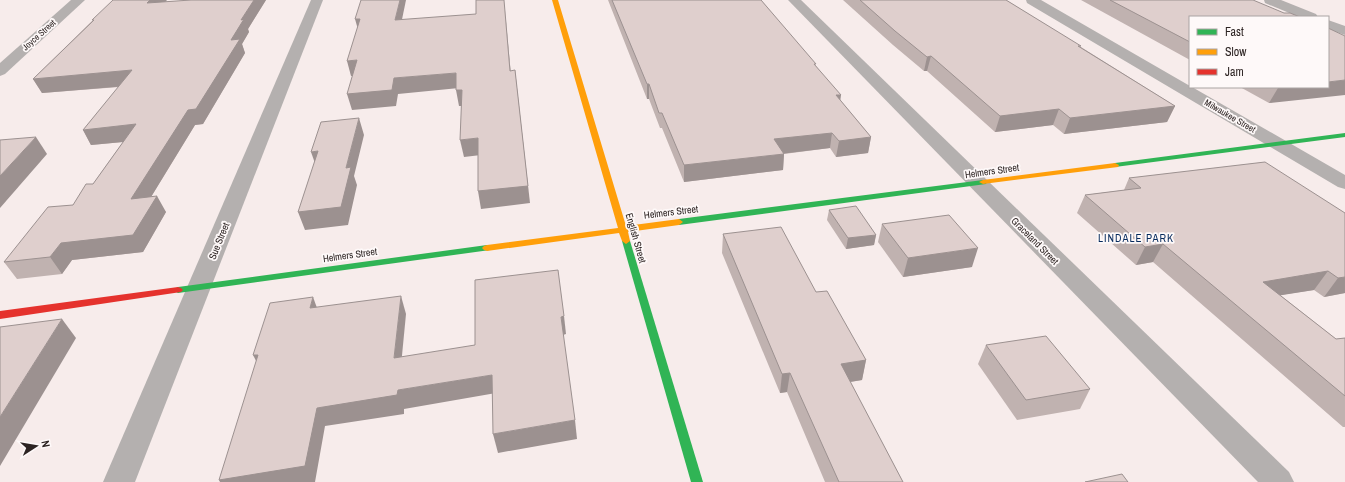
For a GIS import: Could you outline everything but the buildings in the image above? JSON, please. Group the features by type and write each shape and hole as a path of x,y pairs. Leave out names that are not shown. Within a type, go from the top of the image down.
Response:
{"street":[{"name":"Joyce Street","path":"0,71 79,0"},
{"name":"Sue Street","path":"119,482 317,0"},
{"name":"English Street","path":"555,0 697,482"},
{"name":"Graceland Street","path":"794,0 1278,482"},
{"name":"Milwaukee Street","path":"1032,0 1345,183"},
{"path":"1270,0 1309,16"},
{"path":"1329,24 1345,31"},
{"name":"Helmers Street","path":"0,315 623,229 978,184 1345,135"}],"traffic: fast":[{"path":"1115,165 1345,135"},
{"path":"679,222 983,182"},
{"path":"626,241 697,482"},
{"path":"178,290 487,248"}],"traffic: slow":[{"path":"555,0 626,241"},
{"path":"983,182 1115,165"},
{"path":"487,248 679,222"}],"traffic: jam":[{"path":"0,315 178,290"}],"district":[{"name":"LINDALE PARK","path":"1136,238"}]}
